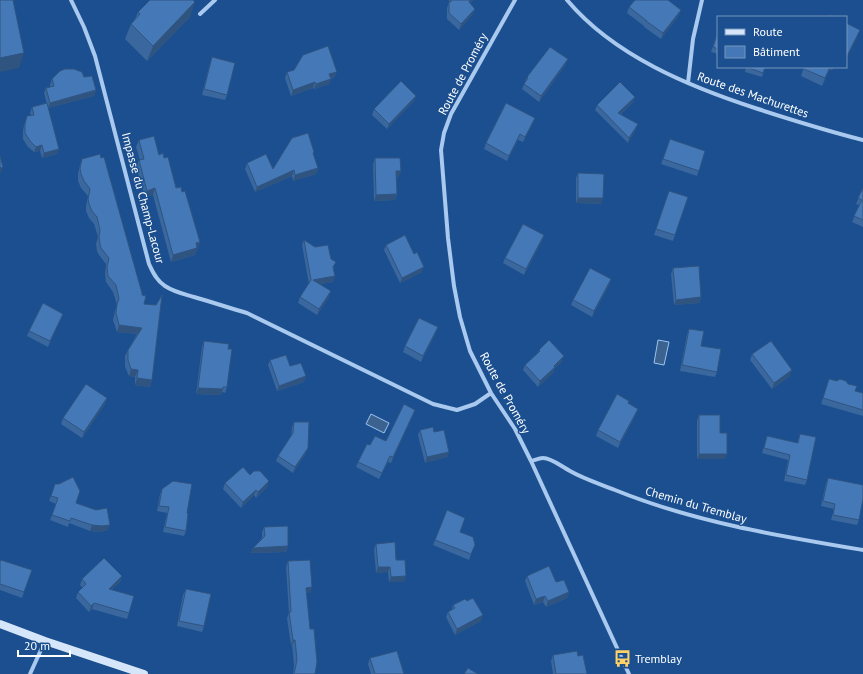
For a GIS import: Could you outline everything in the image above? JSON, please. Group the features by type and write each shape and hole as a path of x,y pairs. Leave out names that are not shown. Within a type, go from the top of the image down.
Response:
{"street":[{"name":"Impasse du Champ-Lacour","path":"71,0 84,27 95,56 149,264 157,280 178,292 247,312 433,404 457,410 475,404 491,393"},
{"path":"200,14 215,0"},
{"name":"Route de Proméry","path":"515,0 451,114 444,133 442,150 448,238 454,286 460,317 470,351 491,393 515,429 629,674"},
{"name":"Route des Machurettes","path":"567,0 588,22 626,50 643,61 688,84 726,99 781,117 863,140"},
{"path":"688,84 693,39 702,0"},
{"name":"Chemin du Tremblay","path":"531,462 541,458 548,459 570,471 616,491 654,505 702,519 766,534 863,550"},
{"path":"0,624 45,641 144,674"},
{"path":"30,674 45,641"}],"water":[{"path":"658,340 669,342 664,365 654,363"},
{"path":"371,414 389,423 384,433 366,424"}],"building":[{"path":"0,0 13,0 24,53 0,58"},
{"path":"150,0 193,0 195,2 153,46 131,24 140,14 138,12"},
{"path":"451,0 470,0 469,2 475,9 461,24 449,13 449,2 451,2"},
{"path":"635,0 668,0 681,10 663,33 629,7"},
{"path":"847,24 860,30 847,56"},
{"path":"717,35 717,49 713,47"},
{"path":"328,46 337,72 329,74 331,79 316,84 315,82 293,90 287,72 294,70 303,55"},
{"path":"550,47 568,59 541,96 524,84 528,78 527,77"},
{"path":"212,57 235,63 227,95 204,89"},
{"path":"749,68 765,68 763,73"},
{"path":"804,68 830,68 825,78"},
{"path":"65,69 74,69 82,72 84,77 92,76 96,90 50,103 46,88 54,86 52,79 60,71"},
{"path":"401,81 416,96 389,124 374,109"},
{"path":"620,82 635,97 618,113 638,124 629,138 597,105"},
{"path":"47,103 59,149 44,153 42,145 36,147 30,141 25,133 25,124 27,116 34,115 32,107"},
{"path":"506,103 535,118 525,137 520,134 509,156 486,143"},
{"path":"308,133 318,168 295,175 294,170 257,187 247,163 266,154 273,169 292,138"},
{"path":"154,136 159,155 163,153 164,158 168,157 176,188 181,187 182,192 185,191 200,242 196,243 197,248 173,255 155,188 147,191 139,160 144,159 139,140"},
{"path":"670,139 705,151 699,171 663,159"},
{"path":"100,154 101,158 104,157 142,295 146,296 144,304 156,305 162,295 152,380 137,378 138,370 131,369 128,360 128,350 142,328 119,325 116,313 119,299 116,285 108,276 107,267 109,258 101,248 99,237 100,230 97,217 92,211 88,199 90,189 81,174 80,168 82,159"},
{"path":"0,156 3,167 0,168"},
{"path":"375,158 400,158 401,171 396,171 397,194 376,195"},
{"path":"578,173 604,174 603,198 578,198"},
{"path":"863,188 863,220 854,216 862,200 858,198"},
{"path":"669,191 688,197 675,235 656,229"},
{"path":"523,224 544,235 526,269 505,258"},
{"path":"405,235 414,254 417,252 424,267 402,278 386,245"},
{"path":"304,240 315,247 328,245 331,259 336,262 333,267 335,276 313,280 331,291 319,309 300,297 311,280"},
{"path":"699,266 701,297 676,300 673,268"},
{"path":"590,268 611,279 594,311 573,300"},
{"path":"43,303 63,314 50,341 29,331"},
{"path":"419,318 438,327 423,356 405,346"},
{"path":"689,329 704,331 701,346 721,349 717,372 682,365"},
{"path":"549,340 564,356 540,381 525,365"},
{"path":"204,341 229,344 228,349 232,349 227,387 223,387 223,389 198,388"},
{"path":"771,341 792,370 774,383 752,354"},
{"path":"286,355 290,366 301,363 306,376 279,386 270,360"},
{"path":"829,379 837,381 840,379 846,381 848,384 857,386 855,391 863,393 863,410 823,398"},
{"path":"86,384 107,398 84,432 63,418"},
{"path":"617,394 629,401 628,403 638,409 620,442 598,430"},
{"path":"404,404 415,410 393,457 390,456 382,473 358,462 367,444 370,445 375,436 386,441"},
{"path":"699,415 720,415 720,433 727,433 727,454 699,454"},
{"path":"294,422 309,422 308,448 295,467 278,456 293,433"},
{"path":"433,427 434,432 444,430 449,452 427,457 420,430"},
{"path":"800,434 816,437 807,480 786,475 790,455 764,448 767,436 798,443"},
{"path":"243,467 250,475 254,471 260,471 269,481 258,492 256,490 243,502 225,483"},
{"path":"73,477 80,491 76,503 96,510 107,508 110,525 92,525 71,518 70,521 52,515 58,498 51,496 55,484 59,484"},
{"path":"828,478 863,485 863,499 859,520 833,515 835,504 823,501"},
{"path":"173,481 192,484 187,513 186,531 165,527 169,507 159,506 162,489"},
{"path":"447,510 465,518 460,532 473,537 475,545 471,554 435,540"},
{"path":"288,526 288,546 253,548 265,536 264,527"},
{"path":"395,542 396,560 405,560 406,576 391,577 390,567 378,567 376,544"},
{"path":"104,558 122,576 109,589 134,596 129,613 94,603 91,606 78,592 86,584 82,579"},
{"path":"1,560 32,570 24,592 0,584"},
{"path":"310,560 312,587 306,588 310,629 314,629 317,662 315,674 294,674 297,660 295,640 293,640 289,612 291,612 288,561"},
{"path":"549,566 556,582 564,580 569,592 548,601 545,596 536,599 527,576"},
{"path":"186,589 211,594 204,626 179,621"},
{"path":"473,598 483,615 457,629 448,612 455,608 453,605 465,599 467,601"},
{"path":"397,651 404,674 375,674 370,658"},
{"path":"577,651 578,656 583,655 587,674 556,674 553,655"},
{"path":"468,668 478,674 464,674"}],"place":[{"name":"Tremblay","path":"622,659"}]}
